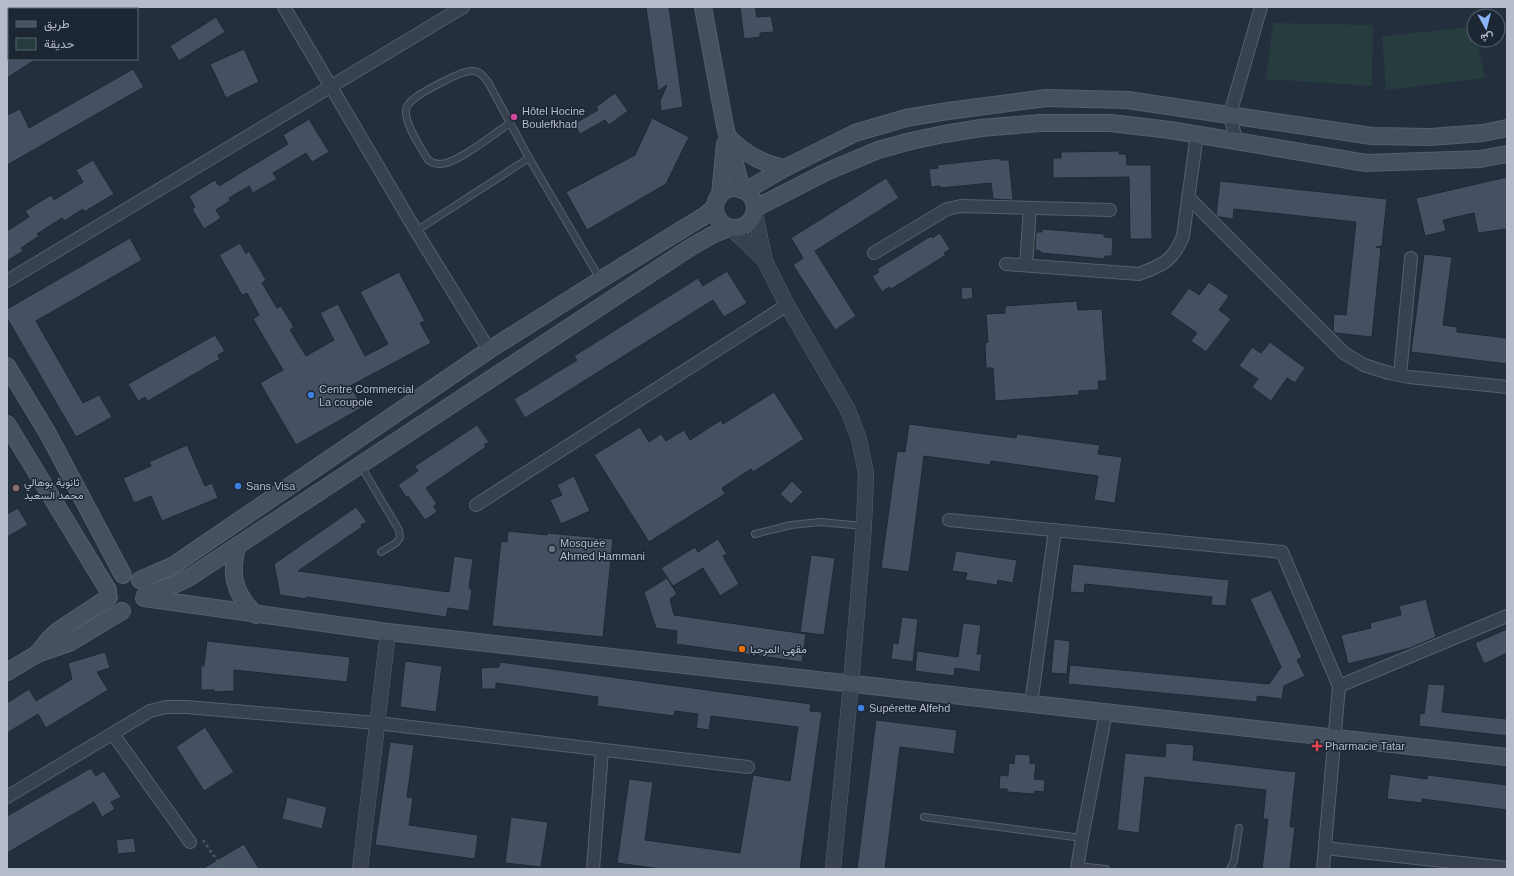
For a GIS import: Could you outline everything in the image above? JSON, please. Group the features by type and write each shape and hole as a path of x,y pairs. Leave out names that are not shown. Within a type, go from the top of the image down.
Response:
{"main road":[{"path":"703,7 727,132 744,190"},
{"path":"744,190 855,133 906,118 1046,98 1127,100 1372,136 1431,137 1507,128"},
{"path":"144,597 184,581 684,252 707,238 730,228 742,228 747,225 755,211 804,182 861,156 911,141 944,134 981,128 1033,123 1110,123 1196,134 1366,163 1480,159 1507,154"},
{"path":"727,132 745,152 754,158 774,166 785,168"},
{"path":"727,132 725,160 716,214 719,220 730,228"},
{"path":"140,580 174,564 488,350 704,216 726,190 732,188 744,190 751,196 755,211"},
{"path":"7,366 47,432 122,574"},
{"path":"7,424 108,594 114,606 127,611 136,608 139,606 144,597 144,587 140,580 132,575 122,574 114,578 111,582 108,594 54,635 37,654"},
{"path":"238,545 234,561 234,577 242,598 256,615"},
{"path":"144,597 256,615 388,632 1507,757"},
{"path":"7,672 37,654 69,643 122,610"}],"street":[{"path":"284,7 488,350"},
{"path":"7,281 462,7"},
{"path":"1236,141 1230,114 1261,7"},
{"path":"1006,264 1139,274 1166,262 1178,250 1183,236 1196,134"},
{"path":"1188,197 1344,353 1364,365 1400,375 1507,387"},
{"path":"874,253 947,208 961,206 1110,210"},
{"path":"1026,265 1030,208"},
{"path":"755,211 765,261 786,305 848,410 859,439 866,473 864,526 851,684 833,869"},
{"path":"730,228 765,261"},
{"path":"1400,375 1411,258"},
{"path":"476,506 786,305"},
{"path":"949,520 1282,552 1339,686 1333,738 1323,869"},
{"path":"1031,704 1055,530"},
{"path":"1339,686 1507,616"},
{"path":"360,869 388,632"},
{"path":"7,797 150,711 166,707 186,707 377,723 748,767"},
{"path":"1078,868 1082,838 1106,712"},
{"path":"113,734 190,842"},
{"path":"593,869 602,750"},
{"path":"1325,848 1507,868"}],"lane":[{"path":"510,123 460,156 441,164 433,163 428,160 409,124 405,113 406,108 415,98 460,73 471,71 480,72 488,82 529,158 600,280"},
{"path":"416,231 529,158"},
{"path":"360,464 399,530 400,538 396,543 381,552"},
{"path":"755,534 791,525 820,522 864,526"},
{"path":"924,817 1082,838"},
{"path":"1230,869 1234,861 1239,828"},
{"path":"1078,868 1106,869"}],"path":[{"path":"190,842 203,839 223,869"}],"green space":[{"path":"1273,23 1373,25 1372,86 1266,79"},
{"path":"1466,28 1466,48 1479,48 1485,78 1386,90 1382,36"}],"building":[{"path":"646,7 669,7 683,107 661,111 660,101 667,85 658,91"},
{"path":"740,7 755,7 757,17 771,16 774,32 760,33 760,37 744,39"},
{"path":"216,17 225,32 179,61 170,46"},
{"path":"244,49 259,82 226,98 210,64"},
{"path":"7,59 34,60 7,78"},
{"path":"133,69 144,87 7,165 7,115 20,109 29,128"},
{"path":"615,93 628,111 609,125 605,120 580,134 574,124 598,110 596,107"},
{"path":"652,118 689,137 666,184 587,230 566,192 635,155"},
{"path":"309,119 329,152 312,162 306,153 273,173 277,179 253,193 249,186 229,198 230,201 216,210 221,218 204,229 192,209 195,207 189,196 215,180 219,186 288,144 283,135"},
{"path":"1119,151 1119,154 1126,154 1127,165 1151,165 1152,239 1130,239 1129,177 1053,178 1053,158 1061,158 1061,152"},
{"path":"1000,158 1000,160 1009,160 1013,200 993,199 991,183 940,188 940,186 931,187 929,169 938,168 937,165"},
{"path":"93,160 114,194 84,212 83,209 64,221 62,218 37,234 39,236 21,248 23,251 7,261 7,231 29,217 25,211 51,195 54,200 83,182 76,170"},
{"path":"1507,177 1507,229 1478,233 1474,213 1443,220 1446,231 1425,236 1416,198"},
{"path":"886,178 899,198 815,251 856,316 835,330 793,265 803,258 791,238"},
{"path":"1220,181 1387,199 1382,246 1376,247 1381,248 1372,337 1335,333 1333,331 1334,314 1346,315 1356,222 1234,209 1233,219 1219,217 1216,215"},
{"path":"1042,229 1104,234 1104,237 1113,238 1112,256 1105,256 1105,259 1041,253 1040,251 1035,250 1036,232 1042,232"},
{"path":"940,233 950,249 944,253 946,255 891,289 889,287 882,292 872,276 879,272 877,269 931,236 932,238"},
{"path":"130,238 142,260 36,321 83,403 99,395 112,417 76,437 7,318 7,309"},
{"path":"240,243 246,254 249,251 266,280 262,283 277,308 281,306 294,327 290,330 306,356 334,340 320,313 338,304 365,356 388,344 360,292 399,272 425,321 420,323 431,343 350,386 363,407 296,445 260,383 283,370 253,319 259,315 247,293 242,295 219,255"},
{"path":"1424,254 1452,257 1443,325 1457,327 1457,332 1507,338 1507,364 1411,352"},
{"path":"727,271 747,303 724,317 713,300 525,418 514,399 577,360 574,356 698,278 703,286"},
{"path":"1209,282 1229,296 1219,310 1231,319 1206,352 1191,341 1197,333 1170,314 1189,288 1199,295"},
{"path":"972,287 973,298 962,300 961,288"},
{"path":"1077,301 1078,310 1102,309 1107,381 1098,381 1099,390 1079,391 1079,395 995,401 993,368 986,368 985,343 988,342 986,314 1005,313 1005,306"},
{"path":"215,335 225,351 218,355 220,359 148,401 145,397 138,401 128,384"},
{"path":"1270,342 1305,368 1295,383 1287,378 1271,401 1252,387 1258,379 1239,366 1252,347 1261,353"},
{"path":"774,392 804,439 753,472 751,469 722,488 725,494 649,542 594,455 640,427 649,442 661,434 666,441 684,430 690,440 721,420 723,424"},
{"path":"909,424 1016,438 1017,434 1100,445 1098,454 1122,457 1115,503 1094,500 1098,476 991,461 990,465 924,456 909,572 881,568 897,451 905,452"},
{"path":"477,425 489,442 484,445 486,447 426,488 437,504 434,506 437,512 425,520 398,485 418,471 415,466"},
{"path":"187,445 205,486 212,483 218,498 162,521 151,496 134,503 123,478 151,466 149,462"},
{"path":"574,476 590,511 561,524 550,500 562,495 557,485"},
{"path":"792,481 803,492 791,504 780,494"},
{"path":"356,507 367,522 298,571 449,592 454,556 473,559 469,588 472,590 469,611 448,608 446,617 306,597 306,599 280,595 274,564"},
{"path":"18,508 28,525 7,537 7,514"},
{"path":"508,531 613,539 603,637 492,626 501,541 507,542"},
{"path":"718,539 727,554 723,556 739,584 720,596 703,568 673,586 661,568 695,547 698,552"},
{"path":"956,551 1017,560 1013,583 998,580 997,585 965,580 967,573 952,571"},
{"path":"811,555 835,558 824,635 800,632"},
{"path":"1073,564 1229,580 1226,606 1211,605 1212,597 1085,584 1084,593 1070,592"},
{"path":"667,578 677,594 670,599 674,615 806,634 802,662 676,644 677,631 656,628 644,592"},
{"path":"1271,590 1302,657 1297,660 1305,676 1284,686 1282,699 1257,696 1257,702 1068,684 1070,665 1269,684 1281,667 1250,599"},
{"path":"1426,599 1436,637 1410,648 1348,664 1341,635 1371,628 1370,623 1401,615 1399,606"},
{"path":"902,617 918,619 913,662 891,659 893,643 898,644"},
{"path":"963,623 981,625 977,654 982,654 980,672 955,668 954,676 915,671 917,651 958,657"},
{"path":"1507,629 1507,653 1484,664 1475,643"},
{"path":"1054,639 1070,641 1067,674 1051,673"},
{"path":"207,641 350,657 347,682 234,670 234,691 214,692 214,690 201,690 201,666 204,666"},
{"path":"105,652 110,668 97,672 108,690 46,728 38,714 7,733 7,703 29,689 36,701 72,679 68,663"},
{"path":"405,661 442,666 436,712 400,707"},
{"path":"500,662 811,704 810,711 822,712 800,869 661,869 617,863 629,779 653,782 645,840 740,853 753,775 790,781 798,727 711,716 709,730 696,728 698,714 675,711 674,716 597,706 598,697 496,683 496,689 482,689 481,668 499,667"},
{"path":"1428,684 1445,685 1442,712 1507,719 1507,736 1419,726 1420,713 1424,714"},
{"path":"876,720 957,730 954,754 900,747 885,869 857,869"},
{"path":"205,727 234,772 204,791 176,747"},
{"path":"390,742 414,745 407,797 413,798 409,825 478,835 475,859 375,845"},
{"path":"1166,743 1194,745 1193,760 1296,772 1290,827 1295,827 1290,869 1262,869 1268,819 1263,819 1266,790 1145,777 1139,833 1117,830 1125,753 1165,757"},
{"path":"1015,754 1030,755 1030,763 1036,764 1034,779 1045,780 1044,792 1035,791 1034,794 1007,792 1007,789 999,789 1000,775 1008,776 1009,763 1014,764"},
{"path":"91,768 96,776 104,771 121,797 111,802 115,809 102,817 94,802 7,853 7,816"},
{"path":"1390,774 1427,779 1428,775 1507,785 1507,810 1422,799 1422,803 1387,799"},
{"path":"287,797 327,807 322,829 282,819"},
{"path":"511,817 548,822 541,867 505,863"},
{"path":"134,838 136,852 118,854 116,840"},
{"path":"244,844 259,869 202,869"}],"place":[{"name":"Hôtel Hocine Boulefkhad","path":"514,117"},
{"name":"Centre Commercial La coupole","path":"311,395"},
{"name":"Sans Visa","path":"238,486"},
{"name":"ثانوية بوهالي محمد السعيد","path":"16,488"},
{"name":"Mosquée Ahmed Hammani","path":"552,549"},
{"name":"مقهى المرحبا","path":"742,649"},
{"name":"Supérette Alfehd","path":"861,708"},
{"name":"Pharmacie Tatar","path":"1317,746"}]}
